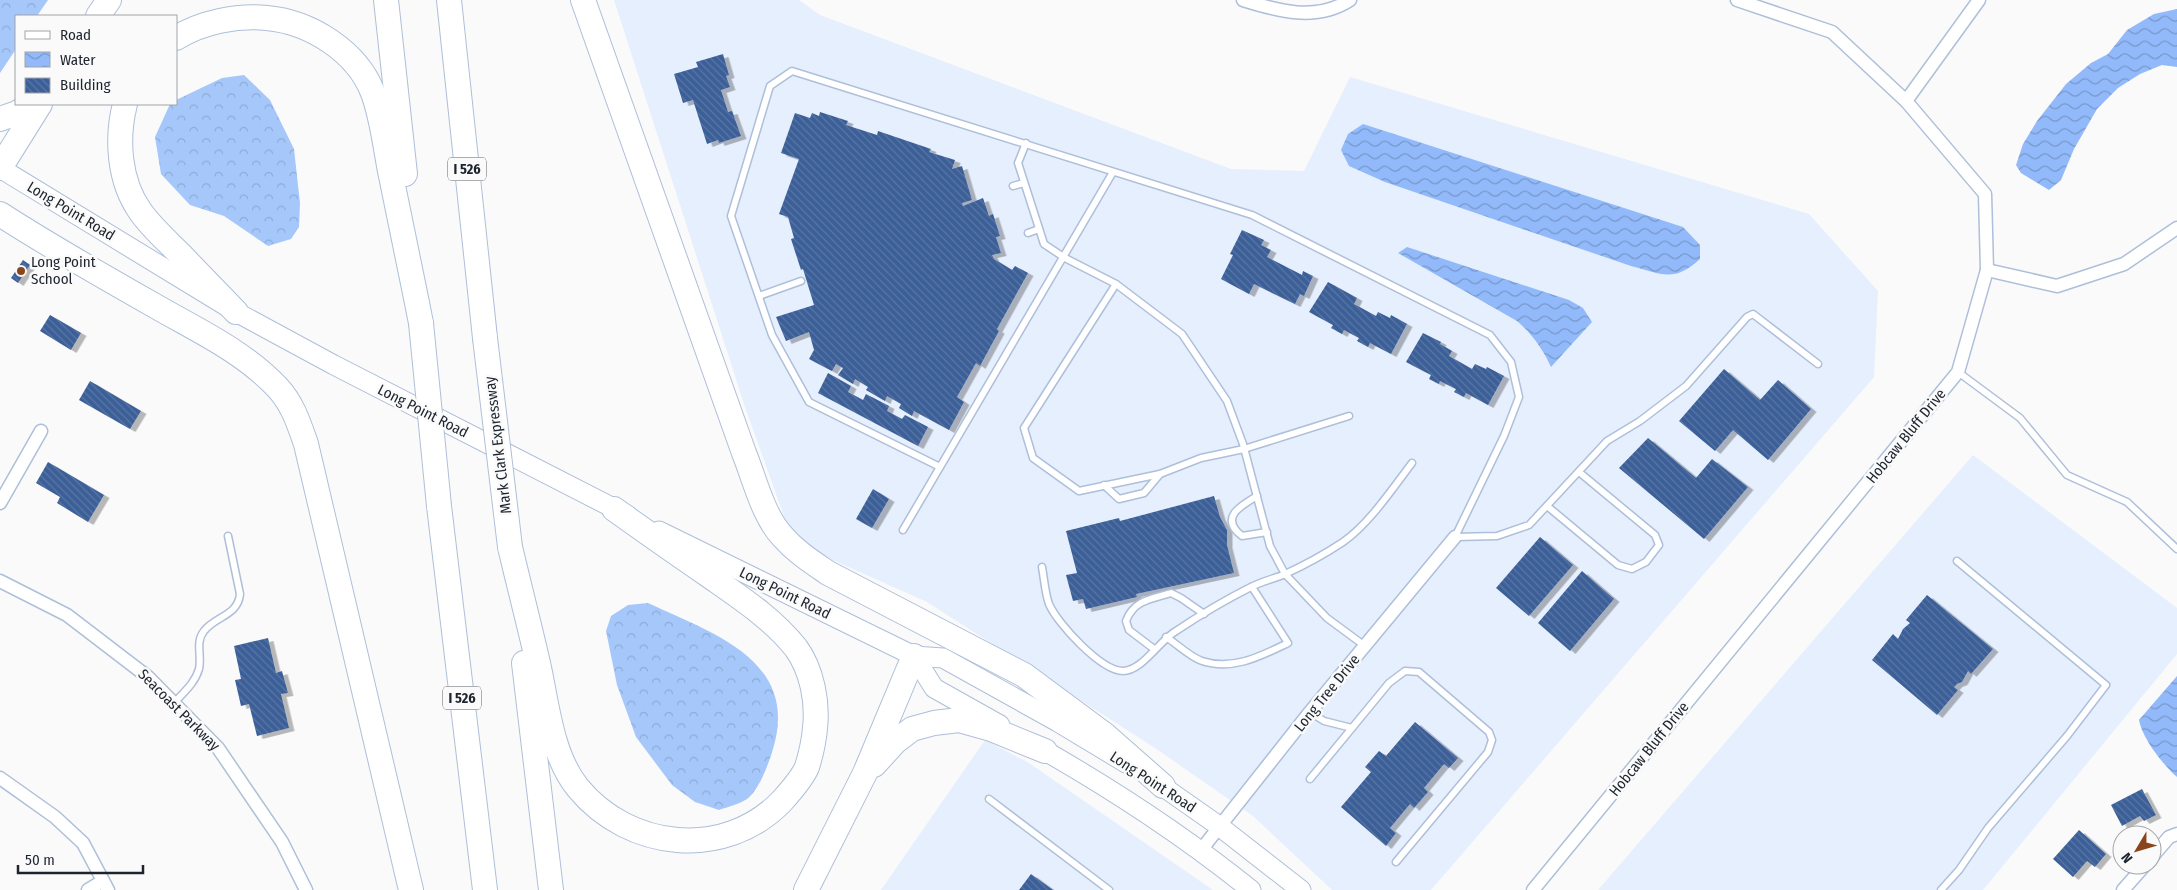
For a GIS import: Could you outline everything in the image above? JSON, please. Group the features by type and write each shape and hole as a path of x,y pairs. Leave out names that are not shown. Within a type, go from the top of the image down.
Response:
{"highway":[{"path":"99,15 109,0"},
{"name":"I 526","path":"386,0 439,506 485,890"},
{"name":"Mark Clark Expressway","path":"449,0 485,338 551,890"},
{"path":"582,0 744,454 770,517 781,536 802,555 828,573 1024,675 1105,735 1163,786"},
{"path":"178,37 189,30 232,18 257,17 281,19 296,23 321,34 350,59 373,92 421,323"},
{"path":"0,118 17,113 29,105"},
{"path":"0,168 39,105"},
{"path":"125,105 121,118 120,143 123,169 129,191 140,212 236,312"},
{"path":"0,214 131,293 237,352 272,382 294,411 309,454 411,890"},
{"path":"510,547 553,732 563,762 577,787 594,805 616,820 639,832 667,839 694,842 723,837 749,826 770,813 790,793 806,769 813,744 817,716 814,692 797,650 781,631 756,609 614,509"},
{"path":"806,890 865,774 914,656"},
{"path":"865,774 895,742 912,730 950,721 959,720 991,729 1045,751"}],"main road":[{"name":"Long Point Road","path":"0,168 236,312 334,366 614,509 914,656 943,658 1058,722 1163,786 1219,826 1302,890"},
{"name":"Long Point Road","path":"914,656 934,688 1045,751 1201,850 1251,890"}],"street":[{"path":"1243,0 1278,12 1316,14 1350,0"},
{"name":"Hobcaw Bluff Drive","path":"1533,890 1958,372 1988,270 1985,194 1906,101 1832,32 1737,0"},
{"path":"1906,101 1979,0"},
{"path":"1988,270 2057,286 2124,264 2177,228"},
{"path":"0,503 41,431"},
{"name":"Long Tree Drive","path":"1201,850 1310,712 1455,538"},
{"name":"Seacoast Parkway","path":"0,581 67,615 148,676 218,748 282,842 306,890"},
{"path":"0,778 56,817 83,844 106,886 88,890"},
{"path":"2162,845 2169,837 2177,834"},
{"path":"2123,890 2136,875"}],"lane":[{"path":"940,467 809,402 772,335 731,216 770,86 792,71 1252,215 1490,335 1511,362 1519,397 1504,436 1455,538 1497,536 1529,525 1607,441 1640,421 1686,386 1747,317 1753,314 1818,364"},
{"path":"1026,143 1018,163 1044,244 1065,258 1116,284 1182,334 1227,401 1244,449 1270,546 1285,574 1327,618 1365,646"},
{"path":"903,530 1114,172"},
{"path":"1014,186 1024,183"},
{"path":"1028,233 1039,230"},
{"path":"759,296 801,281"},
{"path":"1116,284 1024,428 1033,458 1079,491 1160,474 1201,458 1244,449 1349,416"},
{"path":"1958,372 2020,418 2068,475 2127,502 2177,549"},
{"path":"1042,567 1049,603 1060,623 1091,654 1110,667 1122,671 1133,668 1142,662 1166,637 1204,614 1252,587 1285,574 1344,542 1377,509 1412,463"},
{"path":"1547,506 1618,565 1632,570 1646,562 1659,545 1655,535 1580,472"},
{"path":"1104,485 1119,499 1144,493 1160,474"},
{"path":"1257,496 1241,506 1233,514 1231,522 1234,530 1242,536 1267,532"},
{"path":"174,703 195,680 200,667 199,638 202,633 240,603 240,594 228,536"},
{"path":"1941,890 1959,870 1988,828 2067,736 2106,685 1957,561"},
{"path":"1166,637 1201,661 1227,665 1253,660 1288,643 1252,587"},
{"path":"1154,649 1129,630 1126,620 1130,611 1138,602 1171,593 1204,614"},
{"path":"1310,779 1389,683 1405,671 1419,672 1489,732 1492,740 1488,752 1396,862"},
{"path":"1310,712 1324,721 1352,728"},
{"path":"988,799 1109,890"}],"shaded area":[{"path":"614,0 799,0 820,15 1231,169 1304,171 1350,77 1809,214 1878,291 1874,377 1431,890 1332,890 1253,816 1152,746 927,602 808,549 785,519 745,407"},
{"path":"1973,455 2177,608 2177,654 1983,890 1598,890"},
{"path":"985,740 1029,763 1213,890 881,890"}],"green space":[{"path":"0,0 48,0 38,15 15,15 15,50 0,73"},
{"path":"244,75 270,100 294,149 300,203 299,227 291,239 268,246 224,216 190,205 161,174 155,137 170,105 178,105 178,99 222,78"},
{"path":"648,603 723,639 745,654 762,672 774,693 778,718 773,749 756,789 747,799 741,802 719,810 695,802 672,785 636,737 617,685 606,631 611,616 628,605"}],"water":[{"path":"2177,9 2177,67 2162,65 2140,74 2118,88 2097,109 2074,149 2061,180 2049,190 2021,173 2016,165 2023,144 2037,121 2066,84 2091,63 2108,54 2127,30 2154,14"},
{"path":"1363,124 1683,227 1700,245 1700,259 1691,267 1675,274 1651,272 1385,182 1349,166 1341,150 1348,134"},
{"path":"1407,247 1569,300 1583,308 1592,322 1551,367 1537,342 1517,321 1398,253"},
{"path":"2177,676 2177,777 2154,751 2144,735 2139,720"}],"building":[{"path":"723,54 729,75 726,76 730,87 721,90 728,112 732,111 741,136 719,143 718,140 707,144 693,100 683,103 674,74 698,67 696,62"},
{"path":"820,112 848,121 846,125 877,135 878,131 931,149 929,152 955,160 952,169 962,166 972,200 962,203 963,206 983,198 989,216 993,214 1000,236 996,237 1001,253 992,255 994,259 1012,270 1015,266 1028,273 997,329 999,331 980,366 976,363 957,397 964,402 949,430 914,411 912,416 899,408 901,404 887,396 885,401 866,390 868,387 855,379 853,384 838,375 843,368 836,364 832,371 809,359 814,350 809,332 786,341 776,317 814,305 791,239 794,238 788,217 779,214 799,159 781,153 795,113 810,118 812,113 819,116"},
{"path":"1242,230 1264,240 1261,245 1271,250 1267,257 1302,275 1303,271 1313,276 1304,296 1300,294 1295,304 1254,284 1249,294 1221,279 1233,255 1230,254"},
{"name":"Long Point School","path":"23,260 30,265 18,283 11,278"},
{"path":"1328,282 1357,298 1354,304 1376,316 1378,312 1390,318 1391,315 1407,324 1391,354 1370,343 1368,347 1357,341 1359,338 1344,330 1342,334 1331,328 1333,325 1309,312"},
{"path":"50,315 81,333 71,350 40,331"},
{"path":"1423,333 1441,342 1440,344 1452,351 1449,356 1472,369 1475,364 1486,369 1487,367 1504,376 1488,405 1466,393 1464,397 1454,392 1456,389 1440,381 1439,384 1429,379 1431,375 1406,362"},
{"path":"1724,369 1760,400 1778,380 1811,409 1768,460 1733,430 1715,451 1679,421"},
{"path":"828,373 851,386 848,392 863,400 866,394 889,406 887,411 902,419 905,415 928,427 918,446 818,393"},
{"path":"90,381 141,411 130,429 79,400"},
{"path":"1648,438 1696,478 1712,459 1748,487 1704,539 1619,468"},
{"path":"48,462 104,495 88,522 57,503 60,497 36,483"},
{"path":"873,489 889,499 872,528 856,519"},
{"path":"1214,496 1220,517 1227,530 1227,545 1234,573 1136,594 1137,597 1086,609 1083,599 1073,601 1066,575 1077,573 1066,531 1119,518 1120,521"},
{"path":"1540,537 1573,565 1529,616 1496,588"},
{"path":"1582,571 1614,599 1570,651 1538,623"},
{"path":"1927,595 1993,649 1971,674 1968,671 1962,682 1954,687 1958,690 1937,715 1872,660 1893,634 1898,639 1903,629 1910,623 1906,620"},
{"path":"268,638 276,673 282,671 288,693 281,694 289,728 257,736 249,704 241,706 235,680 241,679 234,646"},
{"path":"1415,722 1458,758 1449,768 1444,764 1424,788 1428,792 1414,808 1410,804 1390,828 1396,833 1386,846 1341,807 1371,772 1365,767 1379,751 1386,756"},
{"path":"2142,789 2156,815 2144,821 2140,816 2121,825 2111,805"},
{"path":"2079,830 2106,854 2095,867 2087,861 2073,877 2053,859"},
{"path":"1031,874 1053,890 1019,890"}],"place":[{"name":"Long Point School","path":"21,271"}]}
